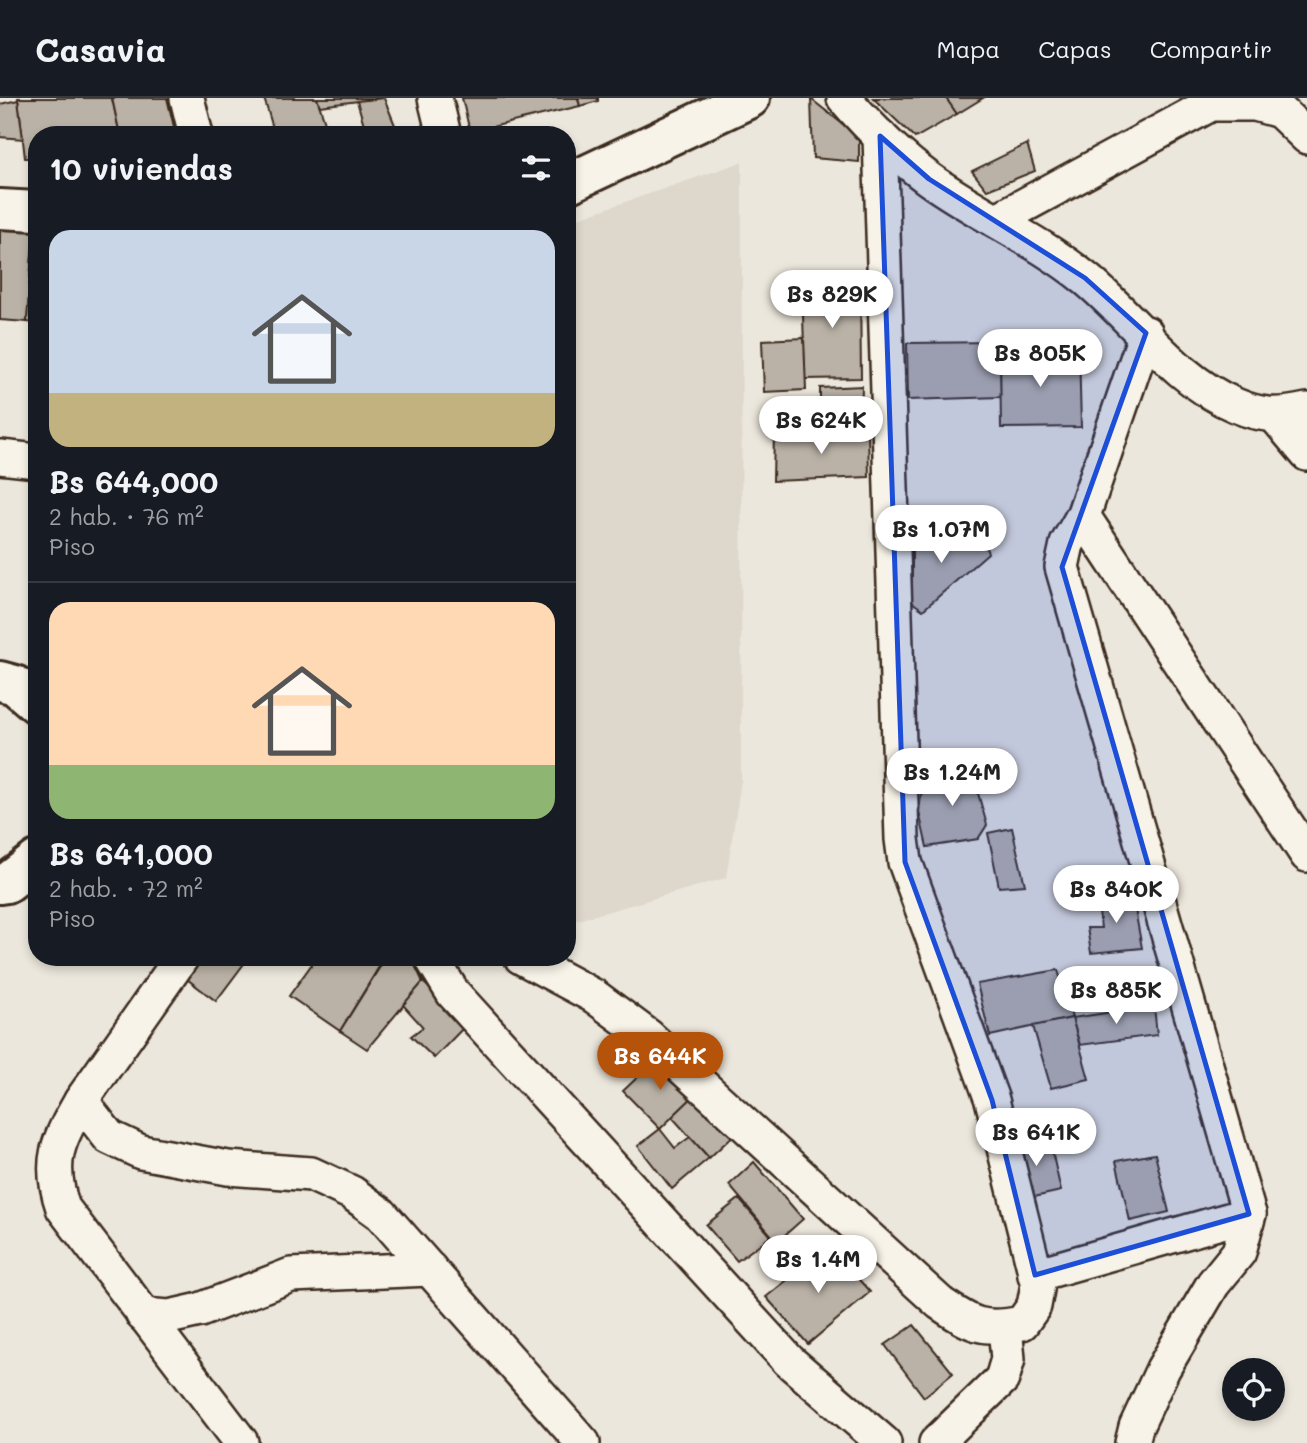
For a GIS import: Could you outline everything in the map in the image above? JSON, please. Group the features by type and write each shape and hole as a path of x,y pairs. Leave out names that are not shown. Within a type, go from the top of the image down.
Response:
{"street":[{"path":"187,98 194,126"},
{"path":"435,98 442,126"},
{"path":"576,179 707,108 750,98"},
{"path":"844,98 880,136 929,179 1085,278 1146,333 1184,375 1235,405 1291,414 1307,454"},
{"path":"997,220 1211,104 1255,104 1280,111 1307,137"},
{"path":"538,966 594,996 648,1036 940,1303 969,1323 995,1329 1022,1323 1034,1306 1038,1284 992,1100 905,862 880,136"},
{"path":"0,209 28,211"},
{"path":"1132,1443 1163,1369 1213,1284 1239,1252 1249,1214 1062,567 1067,544 1083,516 1146,333"},
{"path":"0,457 28,460"},
{"path":"1083,516 1307,855"},
{"path":"0,681 15,685 28,696"},
{"path":"0,884 7,883 28,867"},
{"path":"176,966 81,1101 58,1142 55,1185 63,1208 77,1229 242,1443"},
{"path":"436,966 453,993 789,1361 884,1443"},
{"path":"81,1101 109,1136 141,1152 228,1168 312,1174 352,1193 381,1214 583,1443"},
{"path":"1035,1275 1249,1214"},
{"path":"143,1315 169,1317 200,1310 291,1275 430,1269"},
{"path":"936,1443 1002,1379 1008,1359 1005,1326"},
{"path":"210,1443 242,1443"}],"highlighted area":[{"path":"880,136 929,179 1085,278 1146,333 1062,567 1249,1214 1035,1275 992,1100 905,862"}],"shaded area":[{"path":"742,162 741,781 726,878 576,920 576,219"}],"building":[{"path":"18,98 112,98 118,126 28,126 28,158 25,158"},
{"path":"112,98 167,98 174,126 118,126"},
{"path":"264,98 317,98 326,126 272,126"},
{"path":"317,98 382,98 320,106"},
{"path":"384,98 395,126 364,126 357,101"},
{"path":"462,98 578,98 580,106 495,126 469,126"},
{"path":"578,98 598,98 598,101 580,106"},
{"path":"873,98 946,98 957,114 915,138"},
{"path":"946,98 983,98 957,114"},
{"path":"811,99 859,137 859,162 813,158"},
{"path":"18,100 23,139 0,137 0,104"},
{"path":"1027,144 1035,171 987,190 972,171"},
{"path":"0,225 28,228 27,322 0,320"},
{"path":"860,282 861,378 805,379 802,284"},
{"path":"804,338 806,390 764,392 762,340"},
{"path":"1000,342 1001,397 908,400 907,343"},
{"path":"1079,348 1081,427 1001,428 1000,351"},
{"path":"862,386 861,428 820,429 820,388"},
{"path":"868,431 869,477 773,481 774,433"},
{"path":"982,538 988,553 923,610 912,602 912,539"},
{"path":"968,758 987,825 978,839 927,847 919,812 922,788"},
{"path":"1012,828 1025,885 999,887 988,833"},
{"path":"1132,893 1142,948 1091,953 1087,928 1101,928 1097,896"},
{"path":"184,966 242,966 216,1001 179,973"},
{"path":"311,966 380,966 340,1031 289,996"},
{"path":"380,966 415,966 423,982 367,1049 340,1031"},
{"path":"1058,970 1072,1018 990,1036 977,984"},
{"path":"423,982 467,1024 434,1058 411,1036 423,1027 403,1005"},
{"path":"1154,1006 1157,1035 1080,1045 1072,1018"},
{"path":"1072,1018 1089,1079 1051,1088 1033,1026"},
{"path":"661,1055 698,1092 660,1129 623,1091"},
{"path":"698,1092 737,1132 709,1158 672,1117"},
{"path":"660,1129 675,1148 690,1137 709,1158 672,1189 638,1146"},
{"path":"1049,1138 1061,1191 1025,1199 1011,1147"},
{"path":"1155,1154 1169,1212 1130,1221 1116,1161"},
{"path":"754,1162 803,1219 777,1242 729,1185"},
{"path":"739,1199 771,1236 737,1261 706,1225"},
{"path":"829,1246 870,1292 808,1344 766,1297"},
{"path":"914,1325 953,1373 924,1397 885,1345"}]}
